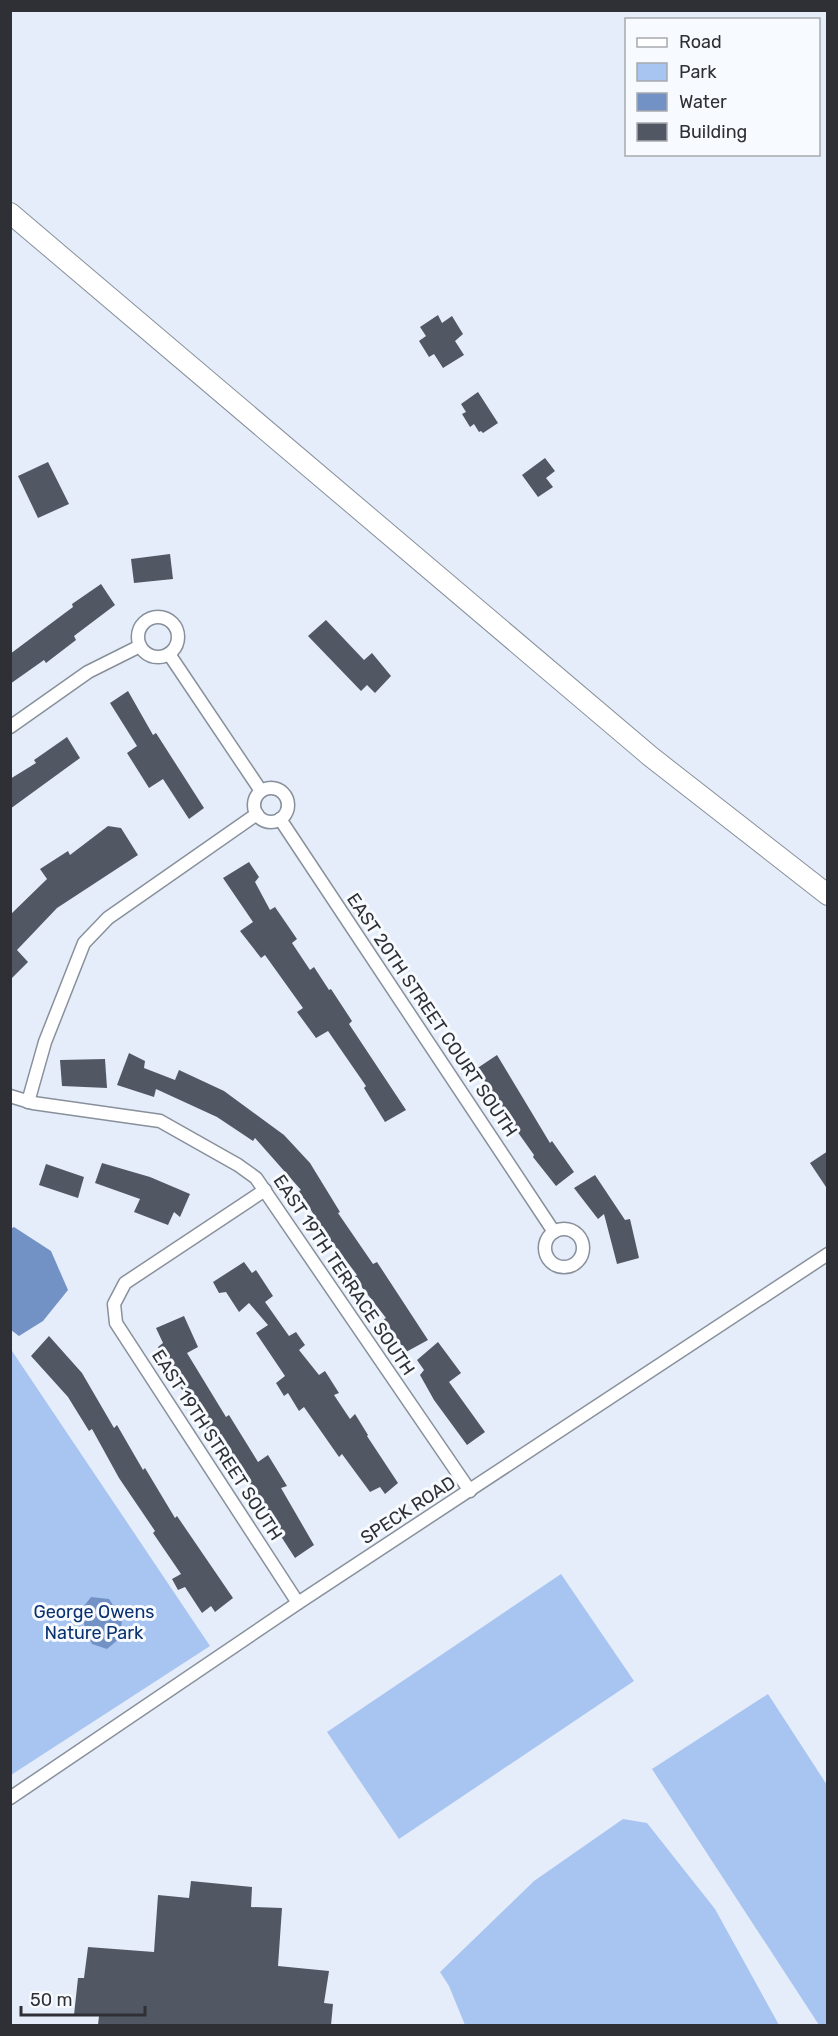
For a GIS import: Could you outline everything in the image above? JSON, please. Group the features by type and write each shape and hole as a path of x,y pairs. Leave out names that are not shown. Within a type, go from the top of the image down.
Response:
{"main road":[{"path":"10,213 650,756 828,895"}],"street":[{"path":"160,617 171,622 177,633 176,645 169,654 152,657 143,651 138,634 143,623 160,617"},
{"path":"10,727 88,672 140,646"},
{"path":"169,654 261,791"},
{"path":"278,789 286,798 287,810 280,819 265,820 257,814 255,799 261,791 278,789"},
{"path":"28,1102 45,1042 84,943 108,918 257,814"},
{"name":"EAST 20TH STREET COURT SOUTH","path":"280,819 555,1232"},
{"name":"EAST 19TH TERRACE SOUTH","path":"10,1096 28,1102 160,1121 238,1165 256,1178 470,1491"},
{"name":"EAST 19TH STREET SOUTH","path":"265,1190 125,1283 114,1304 116,1323 298,1603"},
{"name":"SPECK ROAD","path":"10,1798 151,1705 298,1603 828,1254"}],"green space":[{"name":"George Owens Nature Park","path":"10,1348 210,1646 11,1775 10,1775"},
{"path":"561,1574 634,1681 399,1839 327,1732"},
{"path":"768,1694 827,1785 828,2024 819,2025 652,1769"},
{"path":"623,1819 647,1823 715,1909 779,2025 465,2025 449,1986 440,1972 534,1881"}],"water":[{"path":"14,1227 51,1251 68,1290 43,1321 19,1336 11,1330 10,1229"},
{"path":"91,1597 109,1599 122,1619 120,1638 107,1649 92,1644 85,1628 81,1610"}],"building":[{"path":"438,315 442,323 452,316 463,334 455,341 464,355 443,368 434,354 429,357 419,341 426,336 420,327"},
{"path":"478,392 498,423 483,433 479,432 474,424 470,427 462,414 466,412 461,404"},
{"path":"545,458 555,471 546,478 553,487 538,497 522,475"},
{"path":"48,462 69,504 38,518 18,476"},
{"path":"170,554 173,579 134,583 131,559"},
{"path":"101,584 115,605 74,636 76,640 46,663 44,660 10,684 10,654 73,607 72,604"},
{"path":"326,620 364,660 372,653 391,676 375,693 367,685 361,691 308,636"},
{"path":"128,691 153,735 156,733 204,808 189,819 163,779 149,788 127,753 137,746 110,703"},
{"path":"67,737 80,758 10,809 10,779 36,763 34,760"},
{"path":"108,826 121,828 138,855 57,908 17,950 28,962 10,980 10,915 47,879 40,869 68,851 70,855"},
{"path":"249,862 259,877 255,882 270,910 275,907 297,939 292,943 310,970 314,967 329,990 331,989 352,1021 349,1024 406,1110 385,1122 364,1088 366,1086 328,1031 316,1038 297,1012 303,1008 265,955 261,958 240,931 253,922 223,878"},
{"path":"129,1053 145,1061 144,1068 175,1080 179,1070 224,1091 284,1135 310,1163 340,1212 338,1213 373,1264 377,1262 428,1340 406,1352 384,1319 386,1318 354,1277 357,1275 326,1234 299,1191 301,1190 255,1138 253,1141 217,1117 156,1089 154,1097 117,1085"},
{"path":"497,1055 550,1143 552,1141 574,1172 556,1186 533,1157 534,1155 476,1069"},
{"path":"105,1059 107,1088 62,1086 60,1060"},
{"path":"828,1151 828,1190 810,1163"},
{"path":"102,1163 150,1177 190,1194 180,1217 174,1212 168,1225 134,1212 140,1199 95,1183"},
{"path":"46,1164 84,1177 78,1198 39,1185"},
{"path":"595,1175 625,1220 630,1219 639,1258 617,1264 604,1214 598,1219 574,1188"},
{"path":"244,1262 252,1273 256,1270 273,1296 265,1302 289,1336 296,1332 305,1345 299,1350 319,1375 325,1371 339,1393 334,1395 350,1419 355,1414 398,1483 385,1494 380,1487 370,1492 342,1454 339,1457 304,1407 299,1411 288,1393 284,1396 276,1383 285,1376 256,1333 268,1325 249,1303 239,1312 226,1292 219,1293 213,1282"},
{"path":"184,1316 198,1347 187,1353 226,1417 229,1415 258,1462 268,1455 287,1486 281,1488 314,1545 295,1558 273,1524 275,1523 234,1462 231,1464 199,1418 158,1347 163,1343 156,1328"},
{"path":"49,1336 82,1373 114,1428 117,1425 175,1518 177,1516 233,1598 215,1612 211,1606 202,1613 185,1587 178,1590 172,1579 181,1574 119,1478 92,1429 89,1431 68,1397 31,1356"},
{"path":"438,1342 461,1373 449,1382 485,1432 467,1445 434,1400 420,1375 424,1370 417,1360"},
{"path":"191,1881 252,1887 251,1907 282,1908 278,1966 329,1971 324,2003 333,2004 331,2025 98,2025 99,2016 74,2015 78,1978 84,1978 88,1947 154,1952 158,1895 189,1898"}]}
